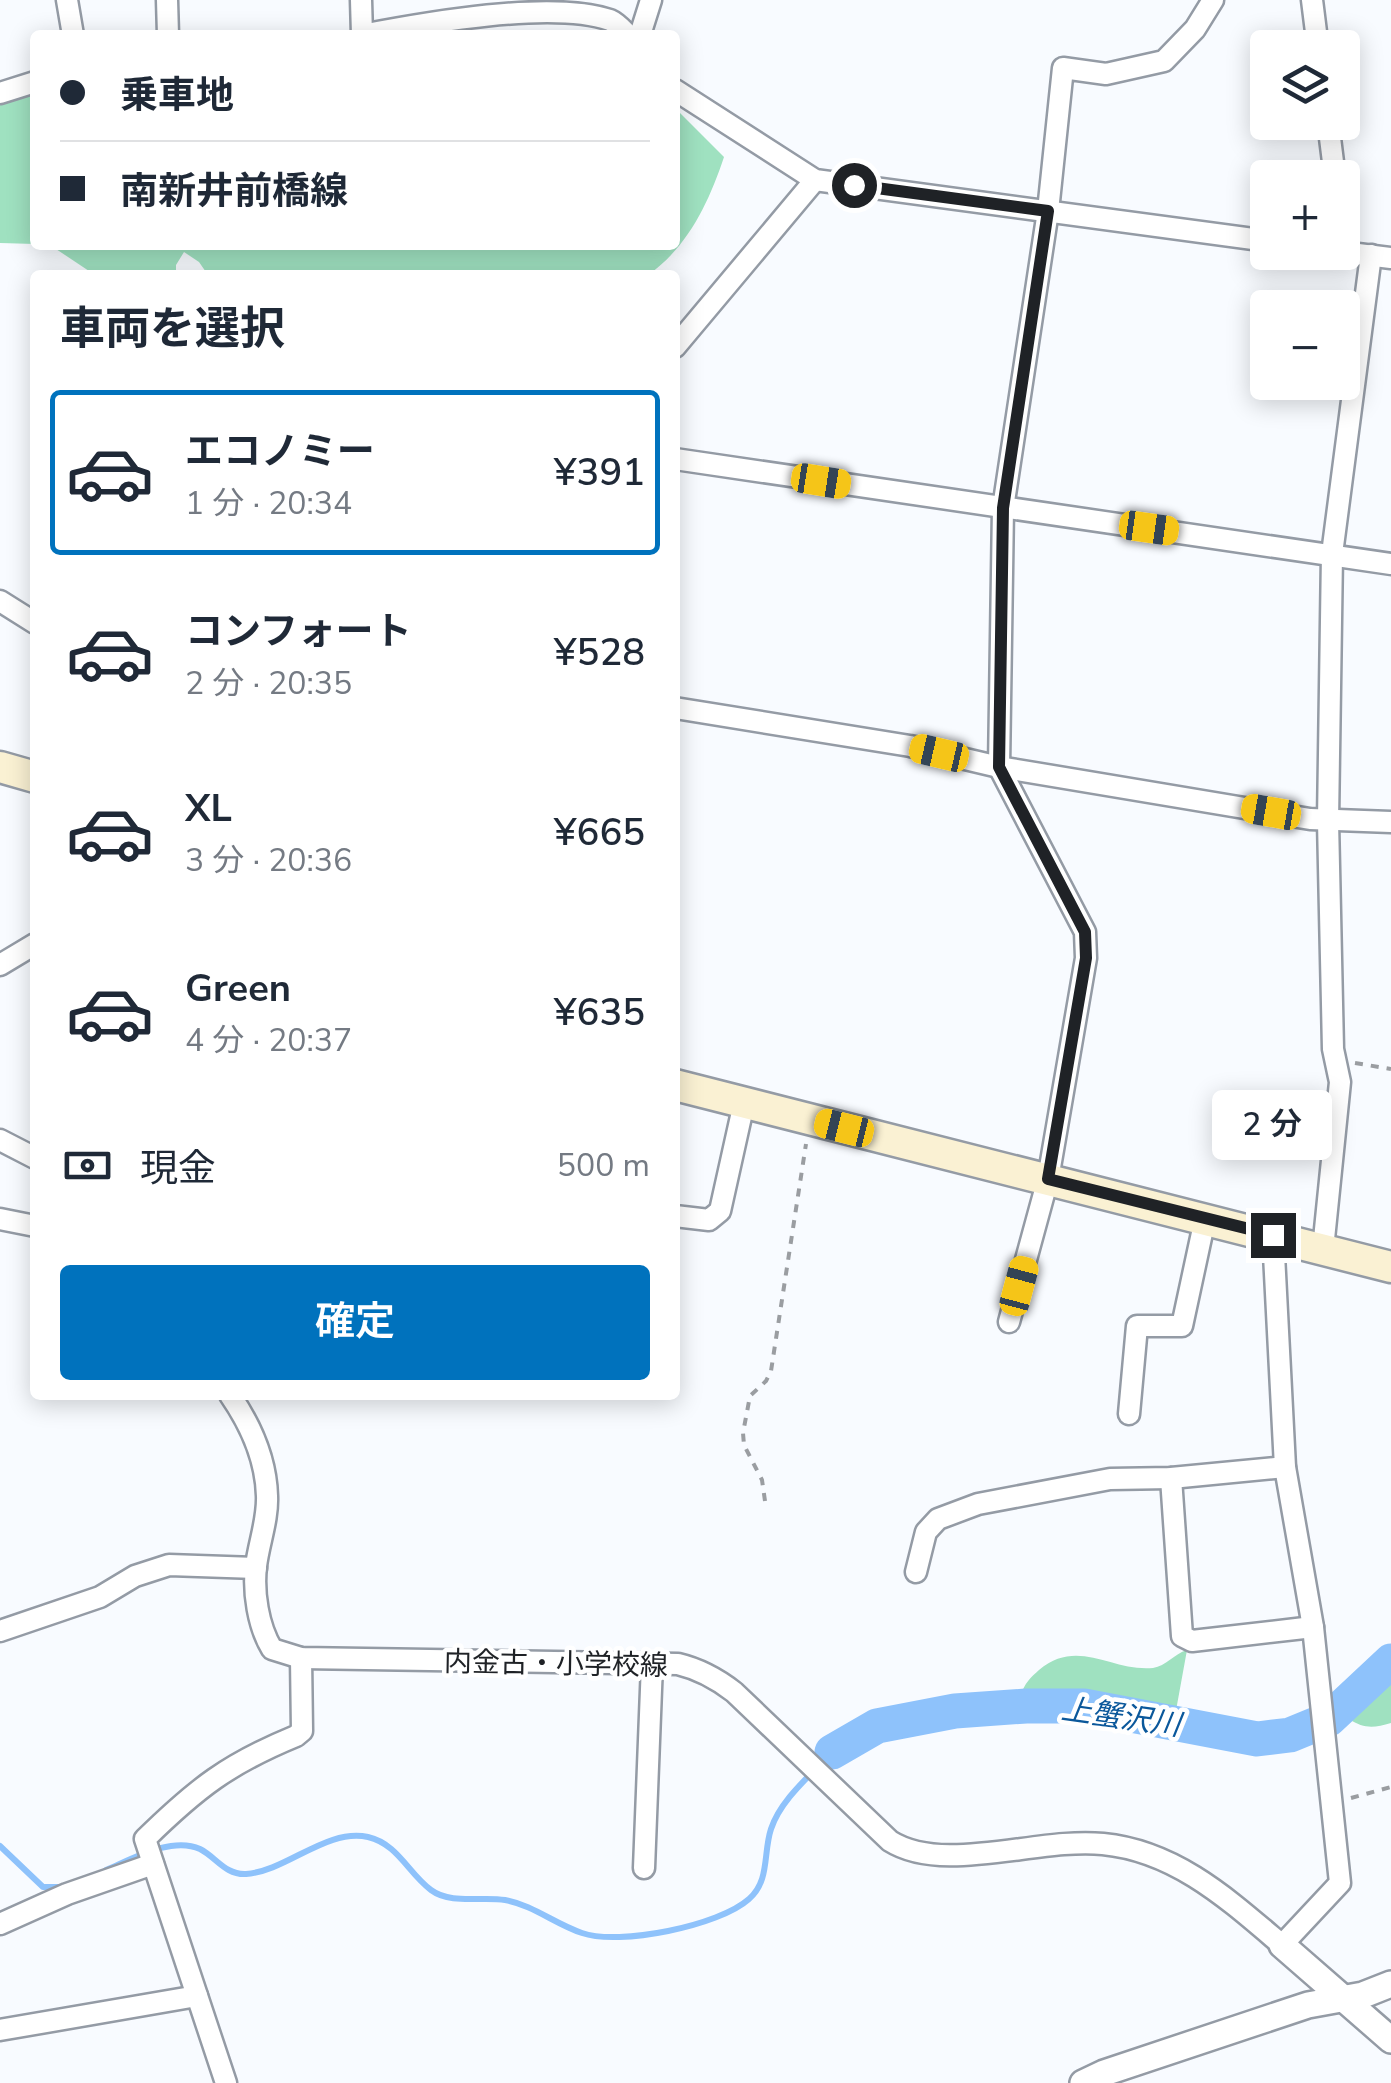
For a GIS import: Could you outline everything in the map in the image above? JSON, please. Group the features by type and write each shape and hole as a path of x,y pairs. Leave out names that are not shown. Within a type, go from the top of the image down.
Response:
{"main road":[{"path":"0,767 30,776"},
{"path":"680,1086 1391,1267"}],"street":[{"path":"68,0 72,30"},
{"path":"167,0 168,30"},
{"path":"361,0 362,30"},
{"path":"642,30 651,0"},
{"path":"1009,1322 1048,1179 1086,958 1085,932 999,767 1003,508 1048,211 1064,68 1106,74 1164,61 1195,29 1213,0"},
{"path":"1312,0 1316,30"},
{"path":"390,30 510,9 580,11 613,20 623,30"},
{"path":"0,94 30,84"},
{"path":"680,93 815,180 1250,239"},
{"path":"680,341 815,180"},
{"path":"1323,1250 1340,1082 1328,821 1332,554 1381,257"},
{"path":"680,460 1391,564"},
{"path":"0,601 30,620"},
{"path":"680,709 1328,821 1391,822"},
{"path":"0,966 30,947"},
{"path":"680,1217 709,1220 720,1211 744,1102"},
{"path":"0,1140 30,1155"},
{"path":"0,1219 30,1225"},
{"path":"1130,1414 1137,1326 1182,1326 1206,1219"},
{"path":"1273,1235 1285,1467 1312,1628 1340,1883 1282,1944"},
{"path":"226,2083 145,1839 195,1790 250,1755 302,1730 301,1658 272,1649 263,1635 256,1568 265,1523 264,1468 248,1425 233,1400"},
{"path":"916,1572 926,1532 938,1519 964,1509 1094,1481 1285,1467"},
{"path":"1171,1478 1182,1636 1192,1641 1312,1628"},
{"path":"0,1631 100,1596 135,1576 168,1565 256,1568"},
{"name":"内金古・小学校線","path":"301,1658 694,1668 719,1680 903,1850 928,1856 1083,1842 1158,1856 1198,1877 1282,1944 1391,2040"},
{"path":"644,1868 652,1664"},
{"path":"0,1924 67,1894 153,1864"},
{"path":"1083,2083 1308,2005 1363,1995 1391,1984"},
{"path":"0,2030 198,1996"}],"path":[{"path":"1336,1059 1391,1069"},
{"path":"764,1501 762,1480 744,1445 743,1434 750,1396 766,1382 771,1371 810,1119"},
{"path":"1331,1797 1351,1798 1391,1787"}],"green space":[{"path":"30,93 30,244 0,243 0,100"},
{"path":"680,113 724,157 680,245"},
{"path":"58,250 676,250 654,270 205,270 184,252 176,270 88,270"},
{"path":"1187,1650 1175,1716 1111,1699 1021,1695 1039,1670 1068,1656 1153,1668"},
{"path":"1391,1675 1391,1723 1369,1727 1349,1719"}],"waterway":[{"name":"上蟹沢川","path":"832,1752 877,1726 955,1711 1026,1706 1084,1706 1257,1739 1290,1735 1329,1719 1391,1661"},
{"path":"106,1870 152,1850 177,1845 200,1849 226,1869 246,1874 276,1866 337,1839 368,1837 387,1846 439,1895 515,1902 572,1929 599,1936 668,1931 715,1918 735,1909 756,1892 776,1818 797,1788 832,1752"},
{"path":"0,1846 43,1887 62,1887"}],"route":[{"path":"854,185 1048,211 1003,508 999,767 1085,932 1086,958 1048,1179 1273,1235"}]}
